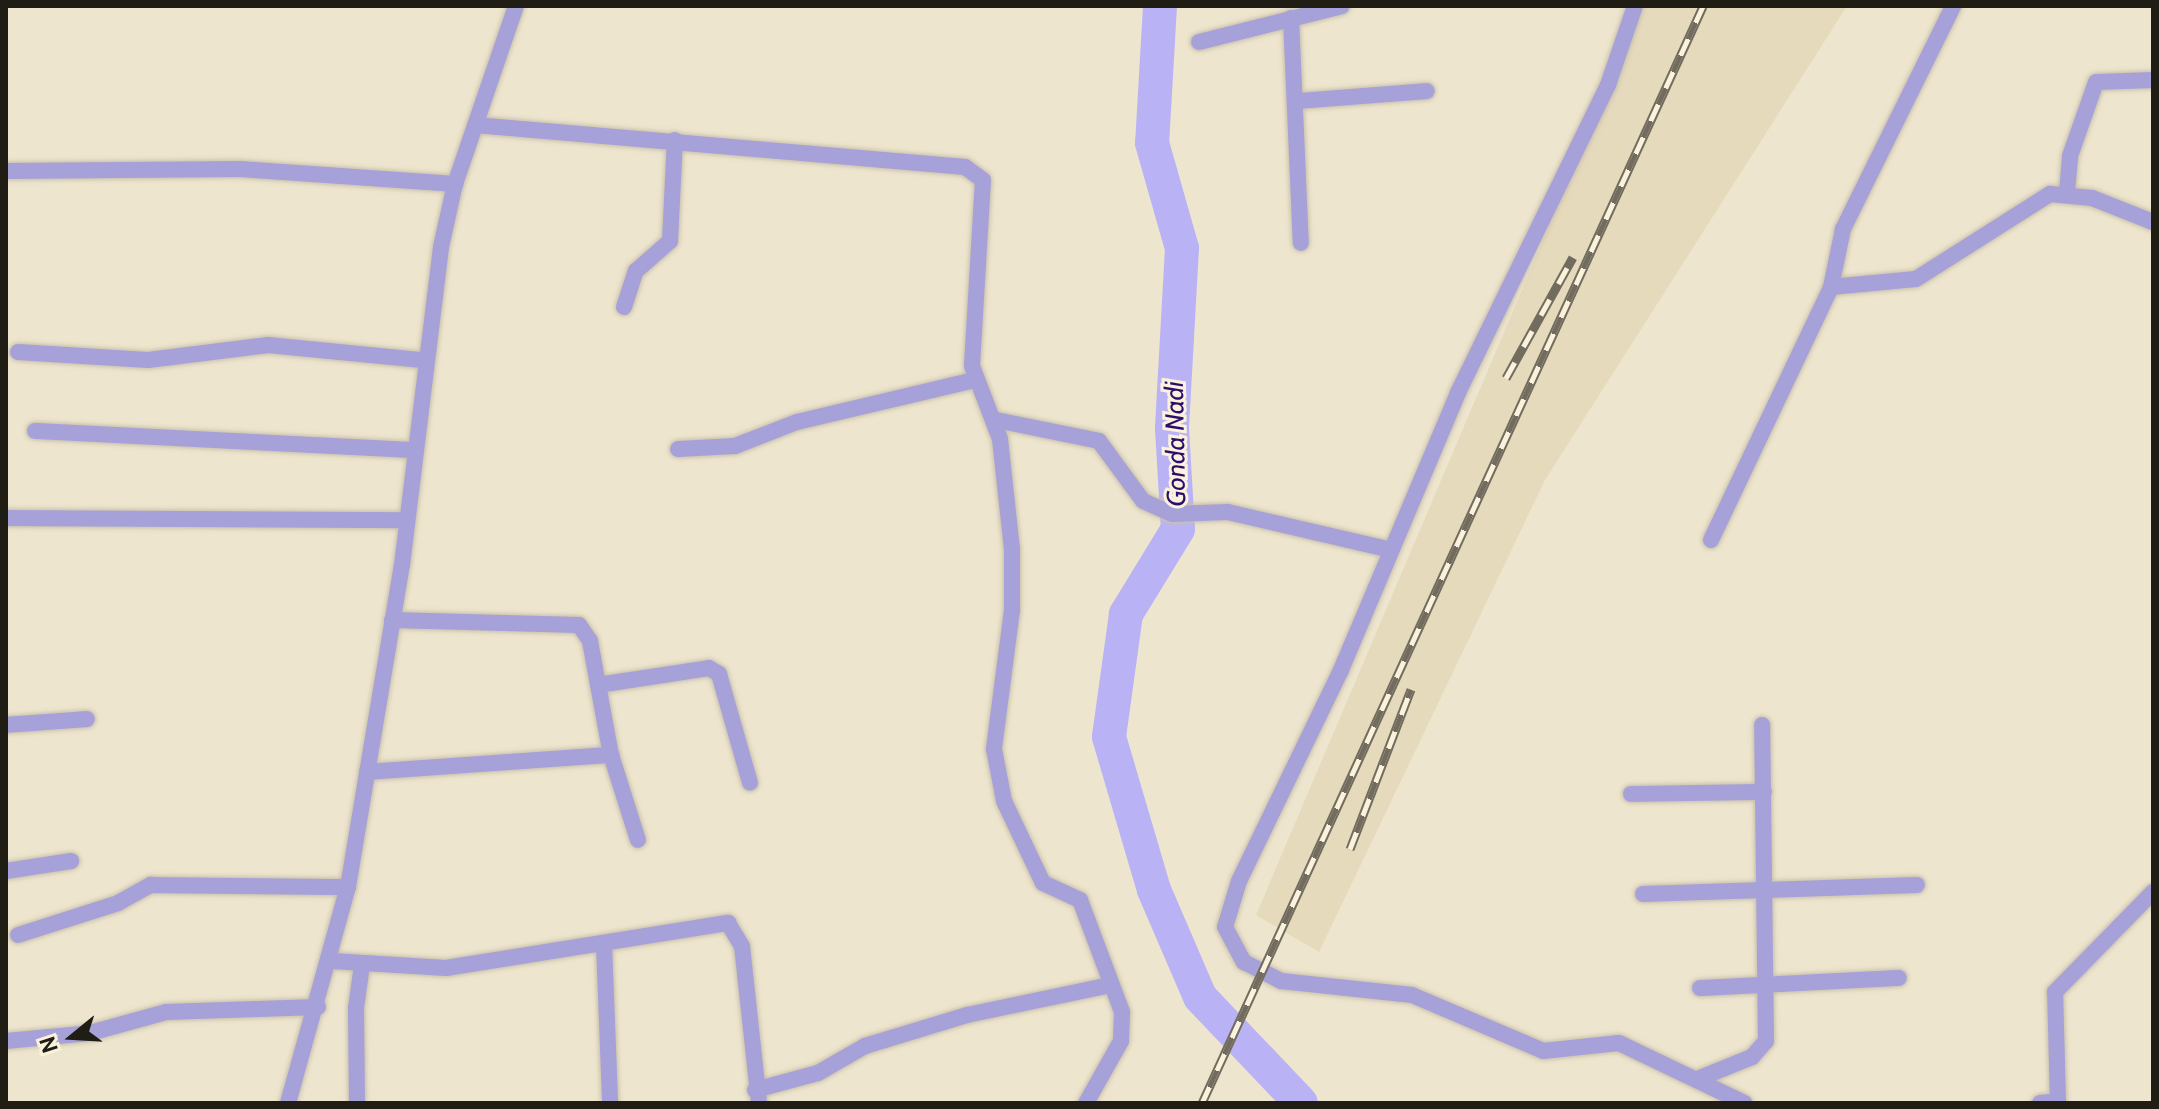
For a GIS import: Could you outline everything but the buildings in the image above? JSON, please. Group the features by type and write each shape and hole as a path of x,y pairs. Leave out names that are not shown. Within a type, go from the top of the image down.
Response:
{"street":[{"path":"288,1103 332,961 348,887 392,620 406,520 422,360 455,184 516,6"},
{"path":"1199,42 1342,6"},
{"path":"1635,6 1608,85 1458,393 1341,670 1226,914 1231,944 1255,971 1281,981 1412,995 1543,1051 1619,1043 1700,1078 1744,1103"},
{"path":"1711,540 1831,287 1843,229 1953,6"},
{"path":"1291,18 1298,101 1301,243"},
{"path":"2067,192 2070,156 2096,82 2153,80"},
{"path":"1298,101 1427,91"},
{"path":"475,125 675,140 978,171 985,192 971,344 975,380 996,420 1012,549 997,770 1004,801 1043,883 1080,900 1087,912 1124,1026 1101,1085 1086,1103"},
{"path":"624,307 636,271 670,241 675,140"},
{"path":"6,171 288,170 455,184"},
{"path":"1831,287 1916,279 2036,201 2067,192 2153,222"},
{"path":"18,352 148,360 268,345 422,360"},
{"path":"678,449 735,446 797,422 975,380"},
{"path":"996,420 1099,441 1143,501 1172,514 1228,512 1391,550"},
{"path":"35,431 414,450"},
{"path":"6,518 406,520"},
{"path":"392,620 579,625 590,641 611,755 638,840"},
{"path":"598,685 709,668 719,674 750,783"},
{"path":"6,725 87,719"},
{"path":"1700,1078 1761,1049 1769,1023 1762,725"},
{"path":"367,772 611,755"},
{"path":"1631,794 1764,792"},
{"path":"6,871 71,861"},
{"path":"18,935 118,903 151,885 348,887"},
{"path":"1643,894 1917,885"},
{"path":"2040,1103 2058,1102 2055,992 2153,892"},
{"path":"332,961 446,968 734,926 742,946 757,1096 818,1073 865,1046 967,1015 1110,985"},
{"path":"604,944 610,1103"},
{"path":"357,1103 356,1008 362,965"},
{"path":"1700,988 1768,987 1899,978"},
{"path":"6,1041 74,1036 166,1012 318,1007"}],"shaded area":[{"path":"1643,6 1847,6 1545,480 1319,952 1256,915"}],"waterway":[{"name":"Gonda Nadi","path":"1160,6 1152,143 1182,248 1172,429 1178,529 1126,614 1109,737 1154,890 1200,997 1301,1103"}],"railway":[{"path":"1202,1103 1703,6"},
{"path":"1506,378 1573,257"},
{"path":"1350,849 1411,689"}]}
